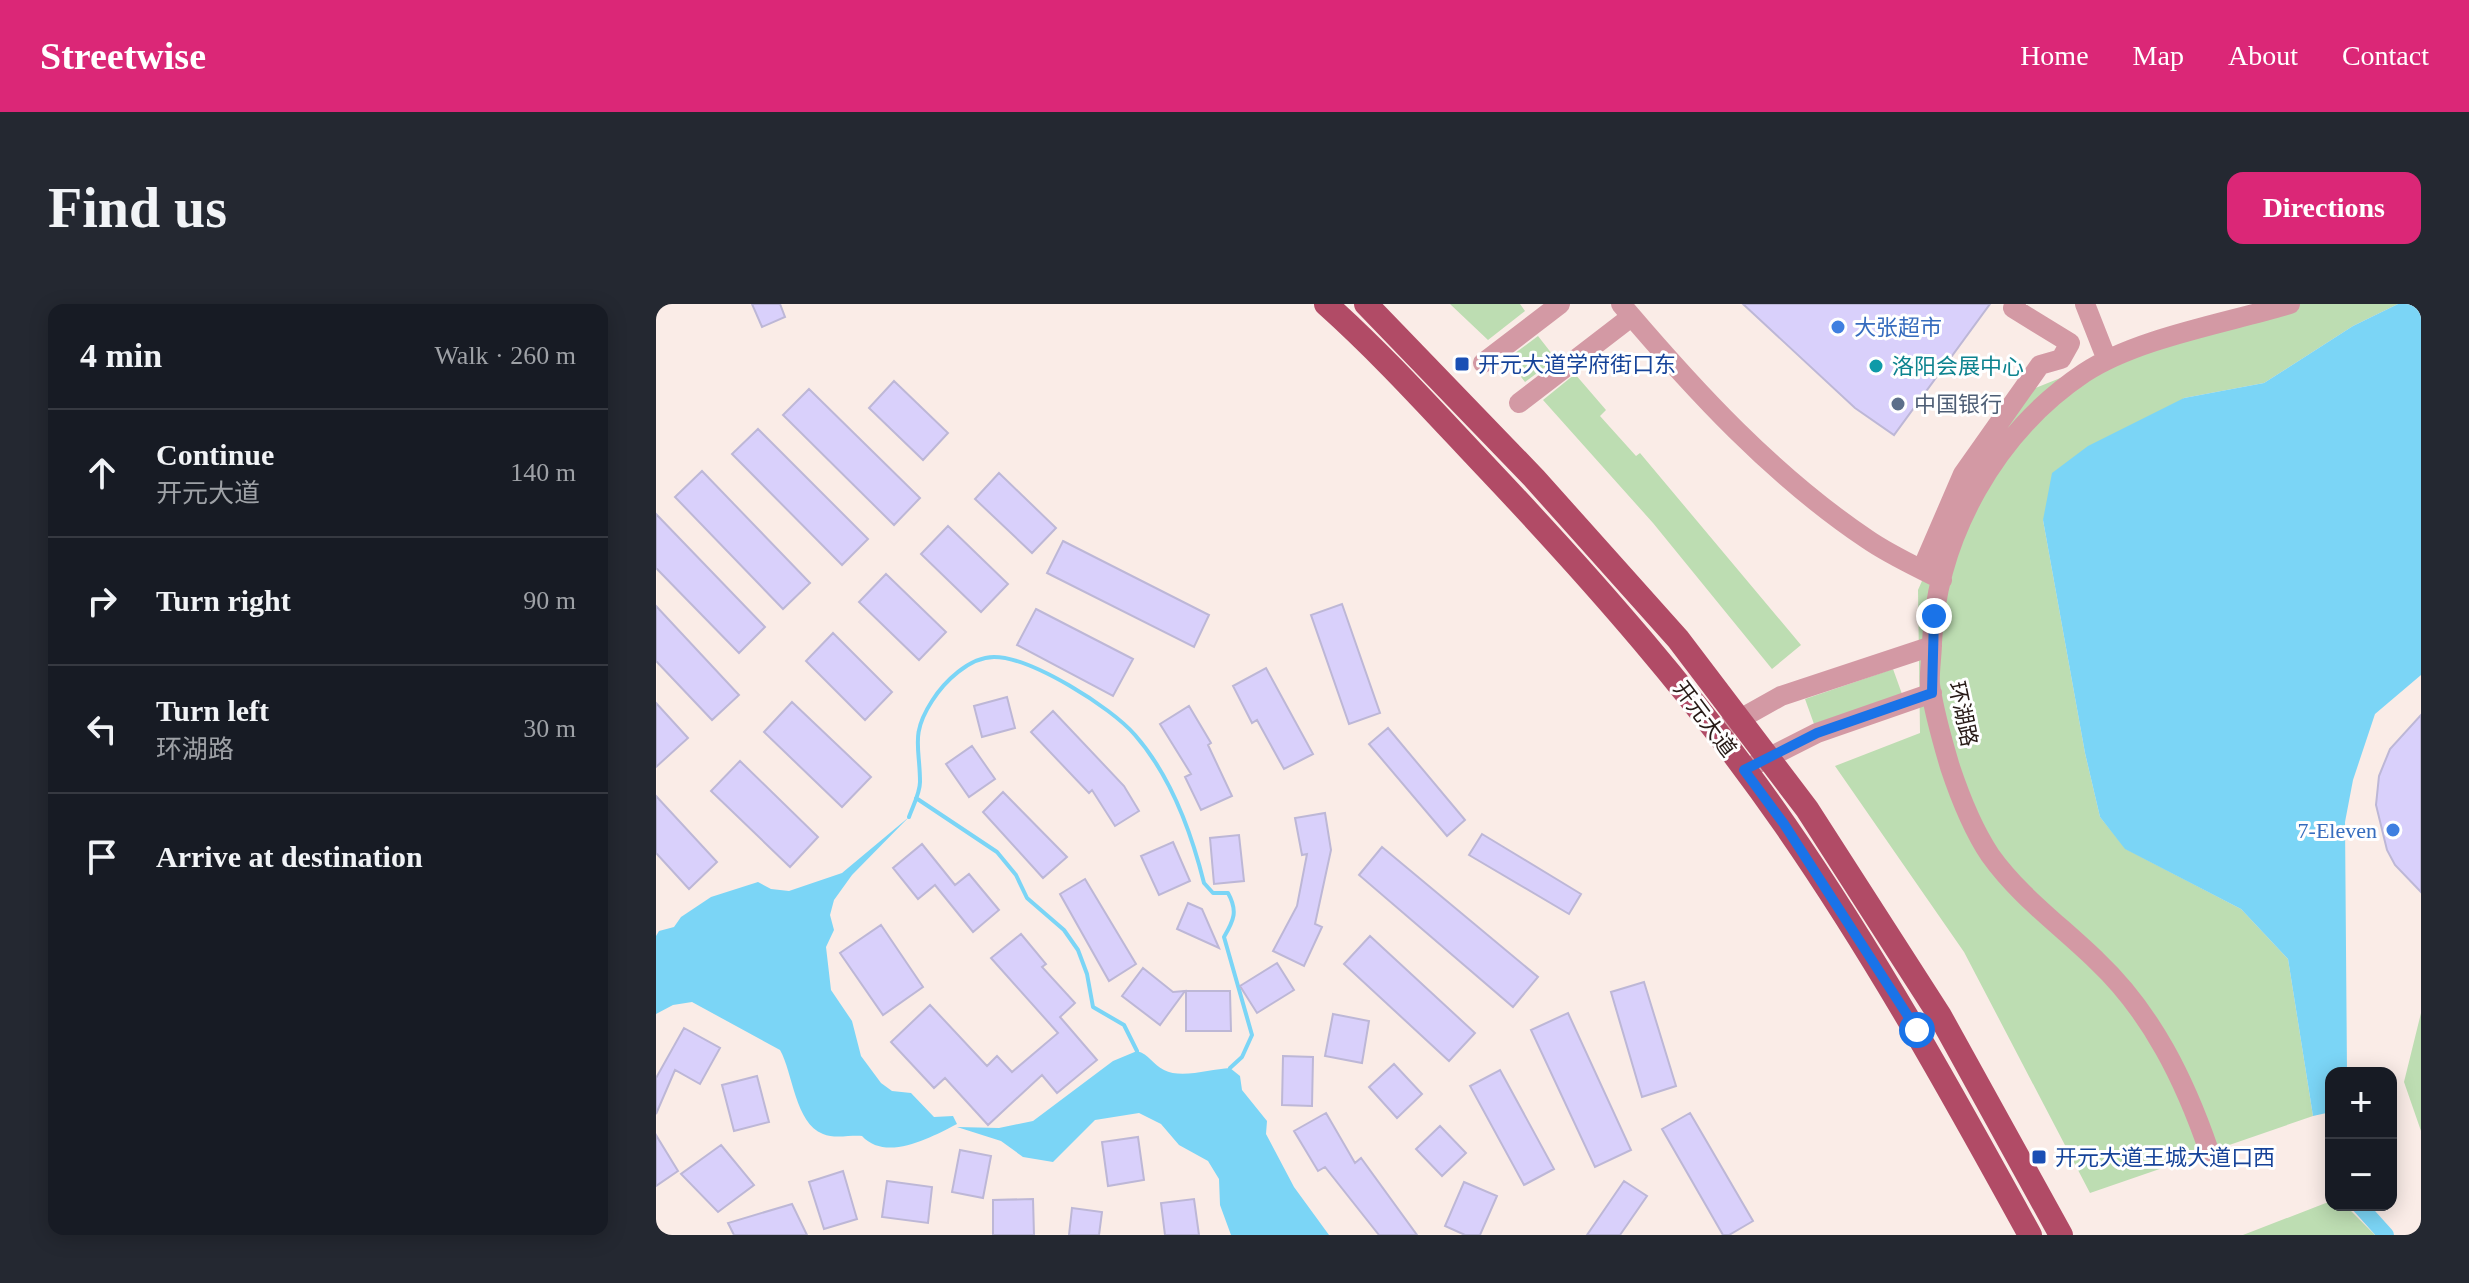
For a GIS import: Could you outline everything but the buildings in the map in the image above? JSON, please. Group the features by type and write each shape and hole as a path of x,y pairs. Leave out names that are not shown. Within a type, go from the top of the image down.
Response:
{"main road":[{"name":"开元大道","path":"1326,304 1370,343 1514,496 1657,657 1744,770 1784,824 1917,1030 2030,1235"},
{"name":"开元大道","path":"1366,304 1534,478 1678,639 1807,809 1940,1016 2061,1235"}],"street":[{"path":"1483,363 1560,304"},
{"path":"1922,569 1963,474 2040,365 2061,359 2070,343 2013,308 2016,304"},
{"path":"2085,304 2107,360"},
{"name":"环湖路","path":"2209,1151 2173,1062 2144,1015 2096,960 2016,888 1988,852 1962,803 1943,744 1932,693 1932,646 1942,580 1967,508 2016,431 2052,395 2107,360 2135,348 2290,304"},
{"path":"1519,403 1626,310 1683,378 1783,473 1868,540 1942,580"},
{"path":"1715,733 1781,696 1932,646"},
{"path":"1744,770 1817,733 1932,693"}],"green space":[{"path":"1450,304 1520,304 1525,311 1488,340"},
{"path":"2272,304 2398,304 2353,326 2264,383 2184,398 2043,520 2085,753 2100,817 2126,849 2241,909 2288,959 2313,1116 2090,1193 1964,952 1835,766 1920,733 1918,590 1968,476 2033,389 2105,360"},
{"path":"1538,336 1556,359 1525,382 1507,359"},
{"path":"1575,374 1606,410 1600,416 1636,456 1640,453 1801,645 1772,669 1653,523 1543,400"},
{"path":"1893,669 1902,694 1814,724 1805,699"},
{"path":"2421,1013 2421,1131 2404,1082"},
{"path":"2325,1203 2325,1211 2351,1211 2375,1235 2243,1235"}],"water":[{"path":"2398,304 2421,304 2421,675 2375,714 2353,780 2345,822 2347,1067 2325,1067 2325,1113 2313,1116 2288,959 2241,909 2125,849 2100,817 2085,753 2043,520 2052,473 2088,446 2184,398 2264,383 2353,326"},
{"path":"909,817 852,875 834,900 830,915 834,930 826,947 831,990 852,1021 861,1056 881,1083 892,1091 911,1093 934,1117 953,1116 957,1124 921,1141 883,1147 872,1144 862,1136 832,1136 814,1128 801,1109 780,1050 692,1002 673,1005 656,1014 656,936 659,931 674,927 681,917 711,897 758,882 771,889 789,891 842,873"},
{"path":"1137,1051 1171,1073 1230,1068 1240,1076 1242,1090 1267,1121 1266,1134 1294,1187 1329,1235 1231,1235 1220,1205 1219,1179 1208,1161 1179,1145 1161,1124 1139,1113 1095,1120 1053,1162 1023,1157 1001,1141 957,1127 999,1128 1033,1121 1113,1061"}],"waterway":[{"path":"909,817 920,786 918,741 925,713 950,679 975,661 994,657 1028,665 1049,674 1108,711 1135,735 1159,768 1186,824 1204,883 1213,893 1228,893 1231,899 1234,915 1224,937 1252,1035 1242,1057 1230,1068"},
{"path":"916,798 997,852 1016,875 1027,898 1064,930 1078,950 1087,974 1093,1007 1124,1025 1137,1051"},
{"path":"2364,1211 2386,1235"}],"place":[{"name":"大张超市","path":"1838,327"},
{"name":"开元大道学府街口东","path":"1462,364"},
{"name":"洛阳会展中心","path":"1876,366"},
{"name":"中国银行","path":"1898,404"},
{"name":"7-Eleven","path":"2393,830"},
{"name":"开元大道王城大道口西","path":"2039,1157"}],"route":[{"path":"1917,1030 1784,824 1744,770 1817,733 1932,693 1934,616"}]}
